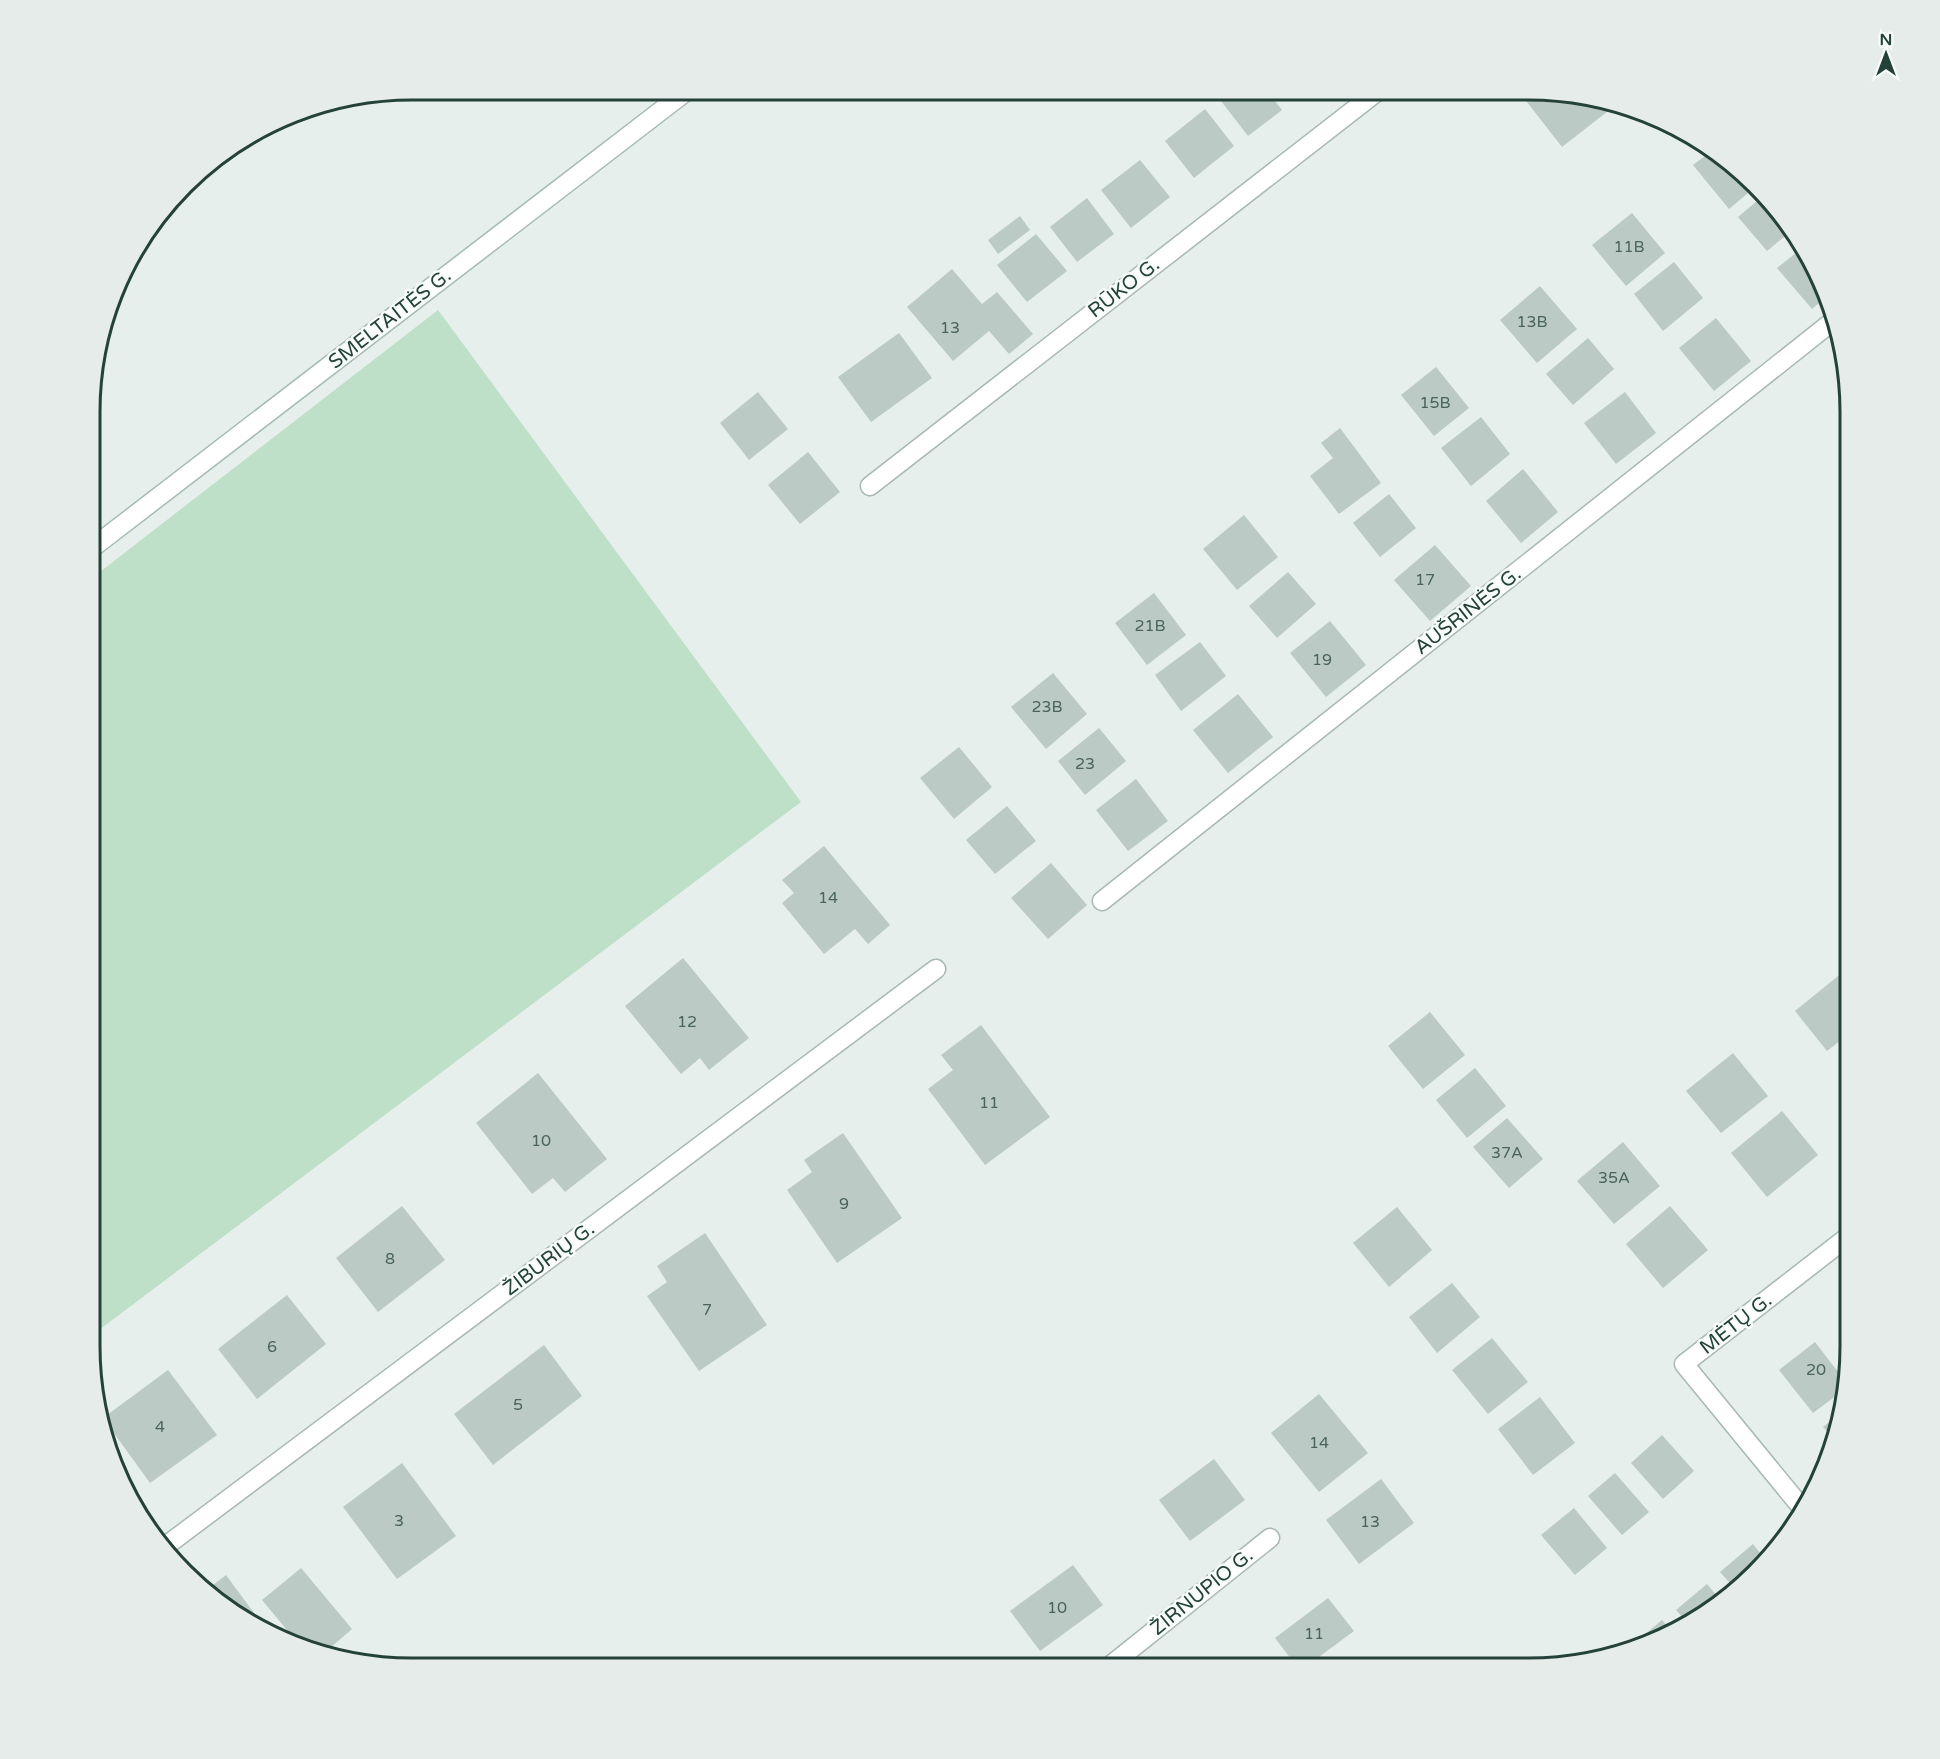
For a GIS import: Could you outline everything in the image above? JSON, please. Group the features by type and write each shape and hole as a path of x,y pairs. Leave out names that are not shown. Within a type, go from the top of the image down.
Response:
{"street":[{"name":"SMELTAITĖS G.","path":"100,542 675,100"},
{"name":"RŪKO G.","path":"870,486 1366,100"},
{"name":"AUŠRINĖS G.","path":"1102,901 1827,326"},
{"name":"ŽIBURIŲ G.","path":"170,1543 936,969"},
{"name":"MĖTŲ G.","path":"1798,1502 1684,1364 1840,1244"},
{"name":"ŽIRNUPIO G.","path":"1120,1658 1270,1538"}],"green space":[{"path":"438,310 801,802 100,1329 100,572"}],"building":[{"path":"1274,100 1282,110 1248,136 1221,101"},
{"path":"1525,100 1569,103 1608,111 1562,147"},
{"path":"1205,109 1234,146 1194,178 1165,141"},
{"path":"1705,156 1749,193 1729,209 1693,165"},
{"path":"1140,160 1170,197 1131,228 1101,190"},
{"path":"1087,198 1114,234 1077,262 1050,227"},
{"path":"1757,201 1785,236 1767,251 1738,217"},
{"path":"1632,213 1665,253 1626,286 1592,245"},
{"path":"1020,216 1030,230 998,254 988,240"},
{"path":"1036,234 1067,271 1027,302 997,265"},
{"path":"1796,253 1820,302 1812,309 1777,268"},
{"path":"1674,262 1703,298 1663,331 1634,294"},
{"path":"952,269 982,304 997,292 1033,334 1009,354 989,331 953,361 907,307"},
{"path":"1540,286 1577,329 1537,363 1500,320"},
{"path":"1716,318 1751,361 1714,391 1679,348"},
{"path":"899,333 932,378 871,422 838,377"},
{"path":"1588,338 1614,369 1573,405 1546,374"},
{"path":"1436,367 1469,408 1434,436 1401,395"},
{"path":"758,392 788,429 749,460 720,423"},
{"path":"1625,392 1656,433 1616,464 1584,423"},
{"path":"1481,417 1510,454 1471,486 1441,448"},
{"path":"1340,428 1381,483 1339,514 1310,476 1333,458 1321,443"},
{"path":"808,452 840,492 800,524 768,485"},
{"path":"1523,469 1558,512 1521,543 1486,501"},
{"path":"1389,494 1416,528 1380,557 1353,523"},
{"path":"1244,515 1278,557 1237,590 1203,549"},
{"path":"1435,545 1471,586 1430,621 1394,580"},
{"path":"1288,572 1316,604 1277,638 1249,606"},
{"path":"1154,593 1186,635 1147,665 1115,623"},
{"path":"1330,621 1366,665 1326,697 1290,653"},
{"path":"1200,642 1226,676 1181,711 1155,675"},
{"path":"1053,673 1087,714 1046,749 1011,707"},
{"path":"1238,694 1273,737 1228,773 1193,730"},
{"path":"1099,728 1126,761 1085,795 1058,761"},
{"path":"959,747 992,787 954,819 920,778"},
{"path":"1136,779 1168,821 1128,851 1096,810"},
{"path":"1007,806 1036,841 995,874 966,840"},
{"path":"824,846 890,925 868,944 855,929 824,954 782,903 794,893 782,880"},
{"path":"1051,863 1087,905 1048,939 1011,898"},
{"path":"683,958 749,1038 709,1070 700,1058 681,1074 625,1006"},
{"path":"1840,974 1840,1041 1827,1051 1795,1011"},
{"path":"1430,1012 1465,1055 1423,1089 1388,1046"},
{"path":"981,1025 1050,1117 985,1165 928,1089 953,1070 941,1055"},
{"path":"1733,1053 1768,1096 1721,1133 1686,1091"},
{"path":"1475,1068 1506,1106 1467,1138 1436,1100"},
{"path":"538,1073 607,1159 565,1192 553,1178 532,1194 476,1123"},
{"path":"1782,1111 1818,1155 1767,1197 1731,1153"},
{"path":"1507,1118 1543,1159 1509,1188 1473,1147"},
{"path":"843,1133 902,1218 837,1263 787,1190 812,1172 804,1160"},
{"path":"1623,1142 1660,1186 1614,1224 1577,1181"},
{"path":"402,1206 445,1260 378,1312 336,1258"},
{"path":"1670,1206 1708,1250 1663,1288 1626,1244"},
{"path":"1397,1207 1432,1250 1389,1287 1353,1243"},
{"path":"705,1233 767,1325 699,1371 647,1296 667,1282 657,1266"},
{"path":"1452,1283 1480,1317 1437,1353 1409,1317"},
{"path":"287,1295 326,1344 257,1399 218,1349"},
{"path":"1492,1338 1528,1382 1488,1414 1452,1370"},
{"path":"1815,1342 1838,1373 1836,1396 1813,1413 1779,1370"},
{"path":"544,1345 582,1396 493,1465 454,1414"},
{"path":"168,1370 217,1435 150,1483 112,1430 108,1415"},
{"path":"1319,1394 1368,1453 1319,1492 1271,1433"},
{"path":"1540,1397 1575,1443 1533,1475 1498,1429"},
{"path":"1831,1421 1828,1432 1823,1427"},
{"path":"1662,1435 1694,1471 1663,1499 1631,1463"},
{"path":"1214,1459 1245,1500 1190,1541 1159,1500"},
{"path":"402,1463 456,1536 397,1579 343,1507"},
{"path":"1615,1473 1649,1512 1622,1535 1588,1496"},
{"path":"1381,1479 1414,1523 1359,1564 1326,1520"},
{"path":"1574,1508 1607,1548 1575,1575 1541,1535"},
{"path":"1753,1544 1761,1554 1730,1583 1720,1572"},
{"path":"1073,1565 1103,1605 1040,1651 1010,1611"},
{"path":"301,1568 352,1629 330,1648 312,1642 290,1634 262,1600"},
{"path":"226,1575 258,1618 222,1594 212,1586"},
{"path":"1707,1584 1716,1595 1683,1618 1676,1610"},
{"path":"1328,1598 1354,1631 1318,1658 1290,1658 1275,1638"},
{"path":"1662,1620 1667,1626 1647,1635 1642,1637"}]}
